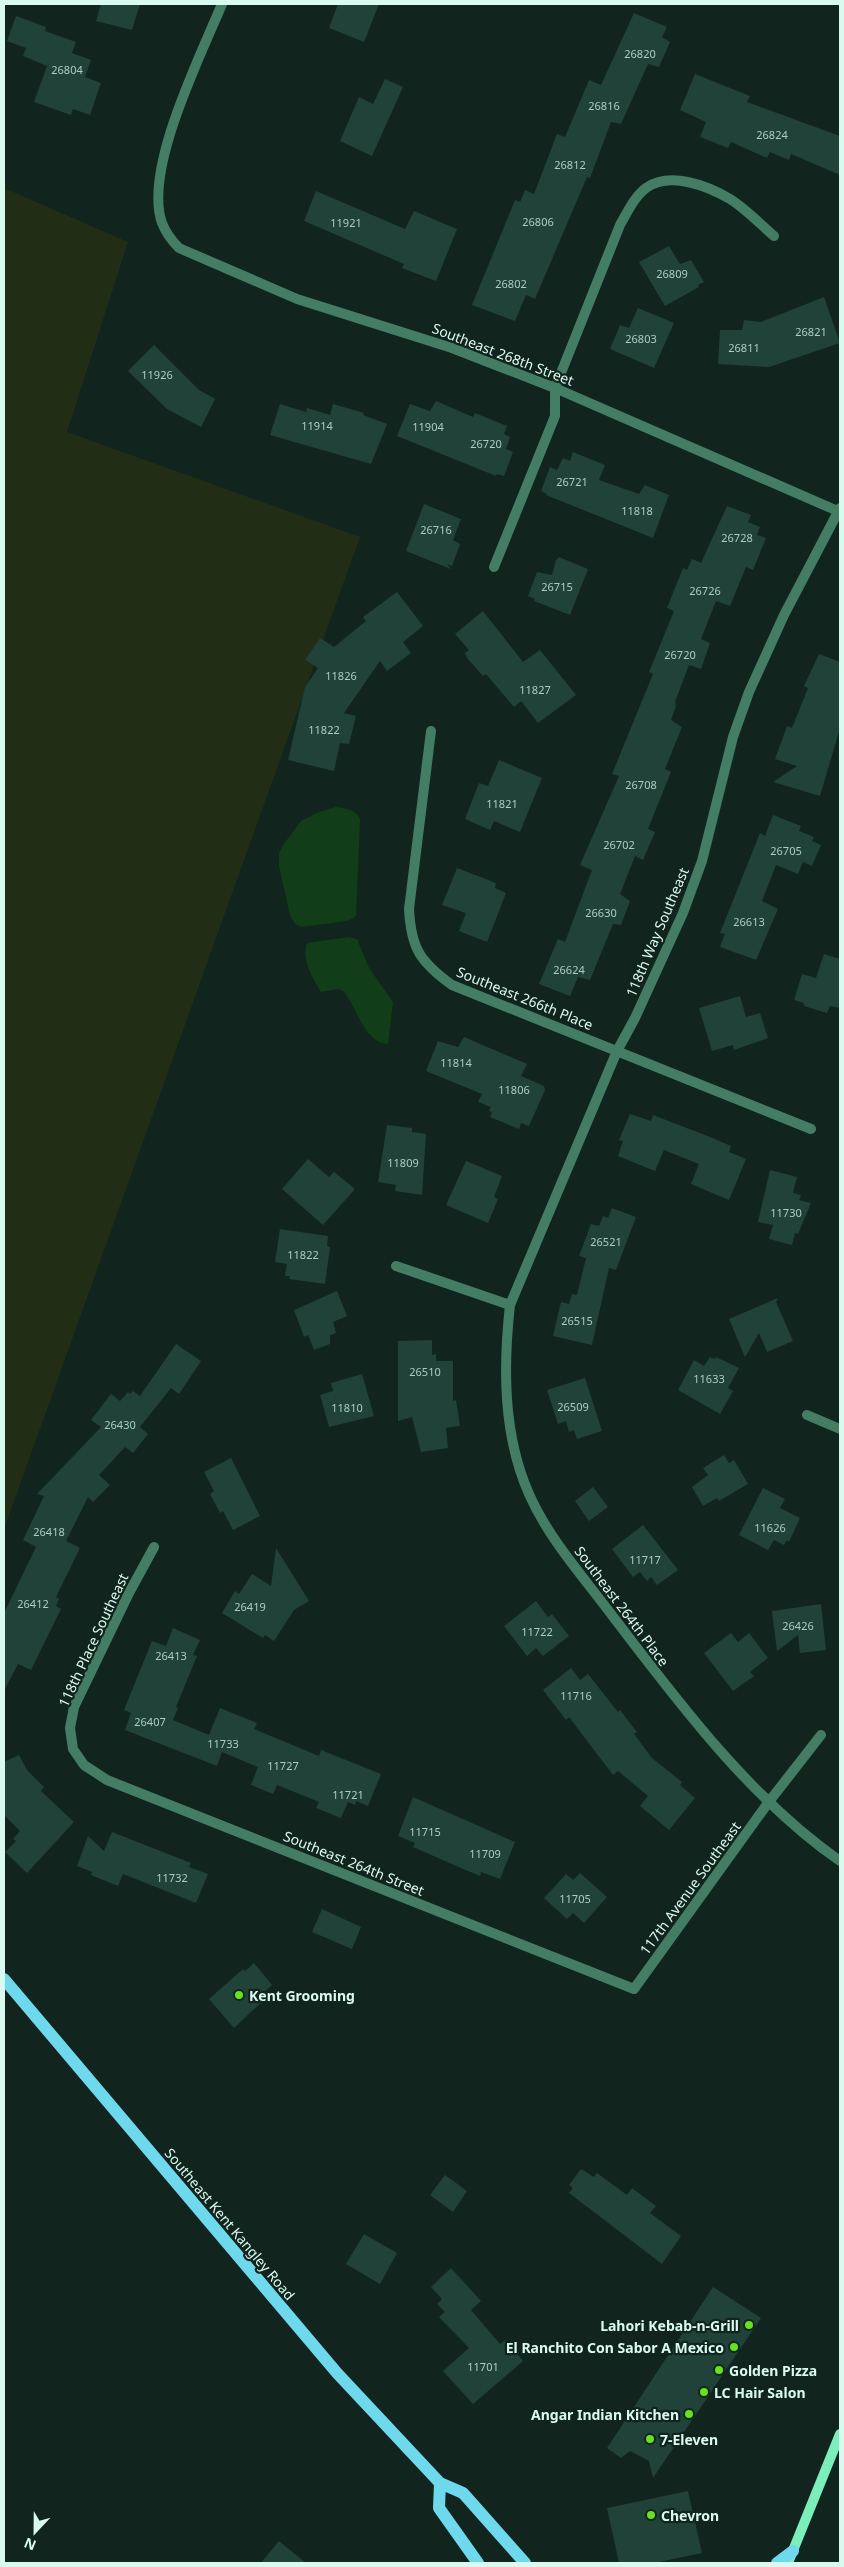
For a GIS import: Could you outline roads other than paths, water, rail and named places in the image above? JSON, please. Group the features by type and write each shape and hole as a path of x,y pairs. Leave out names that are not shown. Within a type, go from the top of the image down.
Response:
{"main road":[{"name":"Southeast Kent Kangley Road","path":"4,1979 337,2373 440,2483 463,2493 525,2563"},
{"path":"777,2563 790,2557 840,2434"},
{"path":"440,2483 438,2508 478,2563"}],"street":[{"name":"Southeast 268th Street","path":"222,4 175,122 161,167 158,202 162,222 169,237 179,248 297,299 452,348 555,388 839,511"},
{"path":"494,567 555,416 555,388 620,225 632,205 647,188 668,181 695,184 730,199 774,236"},
{"name":"118th Way Southeast","path":"510,1305 617,1051 635,1018 683,913 702,861 733,737 749,692 784,614 839,511"},
{"name":"Southeast 266th Place","path":"431,732 409,909 410,936 421,956 437,974 452,985 811,1129"},
{"path":"396,1266 510,1305"},
{"name":"Southeast 264th Place","path":"510,1305 506,1348 506,1389 512,1442 529,1494 556,1540 664,1683 768,1803 840,1861"},
{"path":"807,1415 840,1428"},
{"name":"118th Place Southeast","path":"73,1749 70,1728 74,1707 128,1593 154,1547"},
{"name":"117th Avenue Southeast","path":"634,1989 768,1803 821,1735"},
{"name":"Southeast 264th Street","path":"73,1749 84,1765 107,1780 634,1989"}],"place":[{"name":"Kent Grooming","path":"239,1995"},
{"name":"Lahori Kebab-n-Grill","path":"749,2325"},
{"name":"El Ranchito Con Sabor A Mexico","path":"734,2347"},
{"name":"Golden Pizza","path":"719,2370"},
{"name":"LC Hair Salon","path":"704,2392"},
{"name":"Angar Indian Kitchen","path":"689,2414"},
{"name":"7-Eleven","path":"650,2439"},
{"name":"Chevron","path":"651,2515"}]}
